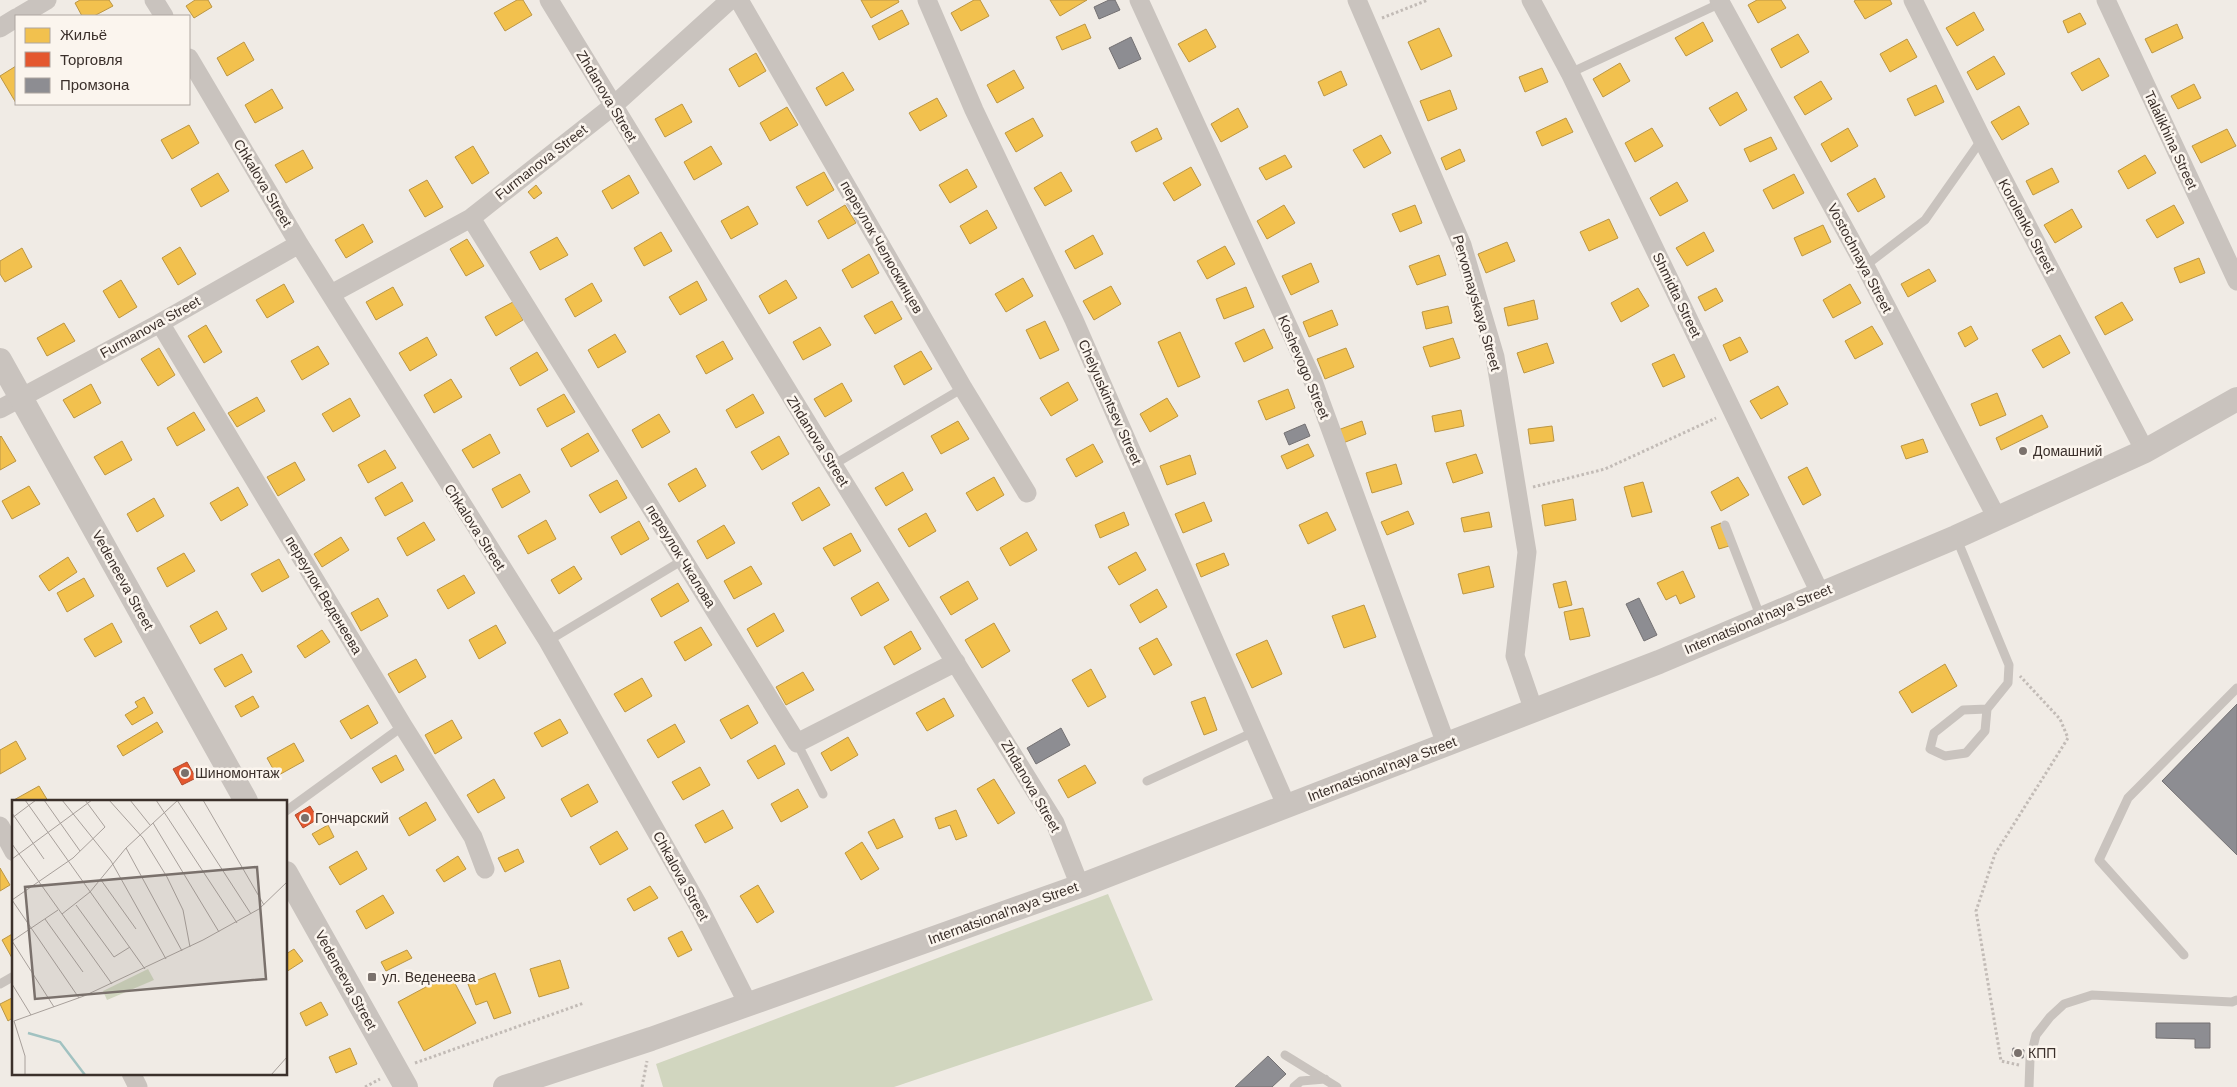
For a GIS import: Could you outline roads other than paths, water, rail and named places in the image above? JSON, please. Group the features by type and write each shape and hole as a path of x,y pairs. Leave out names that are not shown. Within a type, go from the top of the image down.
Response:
{"street":[{"path":"22,15 47,0"},
{"path":"154,0 163,15"},
{"name":"Zhdanova Street","path":"549,0 833,465 1055,823 1080,886"},
{"name":"Furmanova Street","path":"331,294 471,218 613,106 730,0"},
{"name":"переулок Челюскинцев","path":"739,0 963,388 1027,493"},
{"name":"Chelyuskintsev Street","path":"927,0 974,110 1074,320 1287,807"},
{"name":"Koshevogo Street","path":"1139,0 1313,381 1446,744"},
{"name":"Pervomayskaya Street","path":"1357,0 1369,24 1462,245 1494,357 1527,552 1515,656 1534,710"},
{"name":"Shmidta Street","path":"1531,0 1570,72 1820,593"},
{"name":"Korolenko Street","path":"1913,0 1982,139 2145,451"},
{"name":"Talalikhina Street","path":"2106,0 2237,281"},
{"name":"Vostochnaya Street","path":"1720,2 1865,266 1997,518"},
{"path":"0,28 15,19"},
{"name":"Chkalova Street","path":"190,60 299,244 438,469 548,641 698,904 748,1004"},
{"name":"переулок Чкалова","path":"471,218 797,743"},
{"name":"Furmanova Street","path":"0,409 160,323 299,244"},
{"name":"переулок Веденеева","path":"160,323 403,726 473,837 485,869"},
{"name":"Vedeneeva Street","path":"0,360 245,800"},
{"name":"Internatsional'naya Street","path":"505,1087 748,1004 1080,886 1659,662 1956,537 2145,451 2237,399"},
{"path":"797,743 956,662"},
{"path":"0,826 12,848"},
{"name":"Vedeneeva Street","path":"288,877 401,1078"},
{"path":"132,1074 138,1087"}],"lane":[{"path":"1570,72 1720,2"},
{"path":"1865,266 1925,220 1982,139"},
{"path":"833,465 963,388"},
{"path":"1725,525 1761,618"},
{"path":"1956,537 2009,664 2008,683 1987,709 1985,731 1966,753 1945,756 1930,749 1934,732 1963,710 1987,709"},
{"path":"548,641 683,560"},
{"path":"2184,955 2099,860 2128,798 2237,688"},
{"path":"288,810 403,726"},
{"path":"1147,781 1254,732"},
{"path":"797,743 823,794"},
{"path":"0,984 12,977"},
{"path":"2029,1087 2029,1066 2036,1035 2050,1017 2064,1004 2092,995 2232,1002 2237,1000"},
{"path":"1285,1055 1337,1087"},
{"path":"1294,1087 1301,1081 1325,1079"}],"place":[{"name":"Домашний","path":"2023,451"},
{"name":"Шиномонтаж","path":"185,773"},
{"name":"Гончарский","path":"305,818"},
{"name":"ул. Веденеева","path":"372,977"},
{"name":"КПП","path":"2018,1053"}]}
